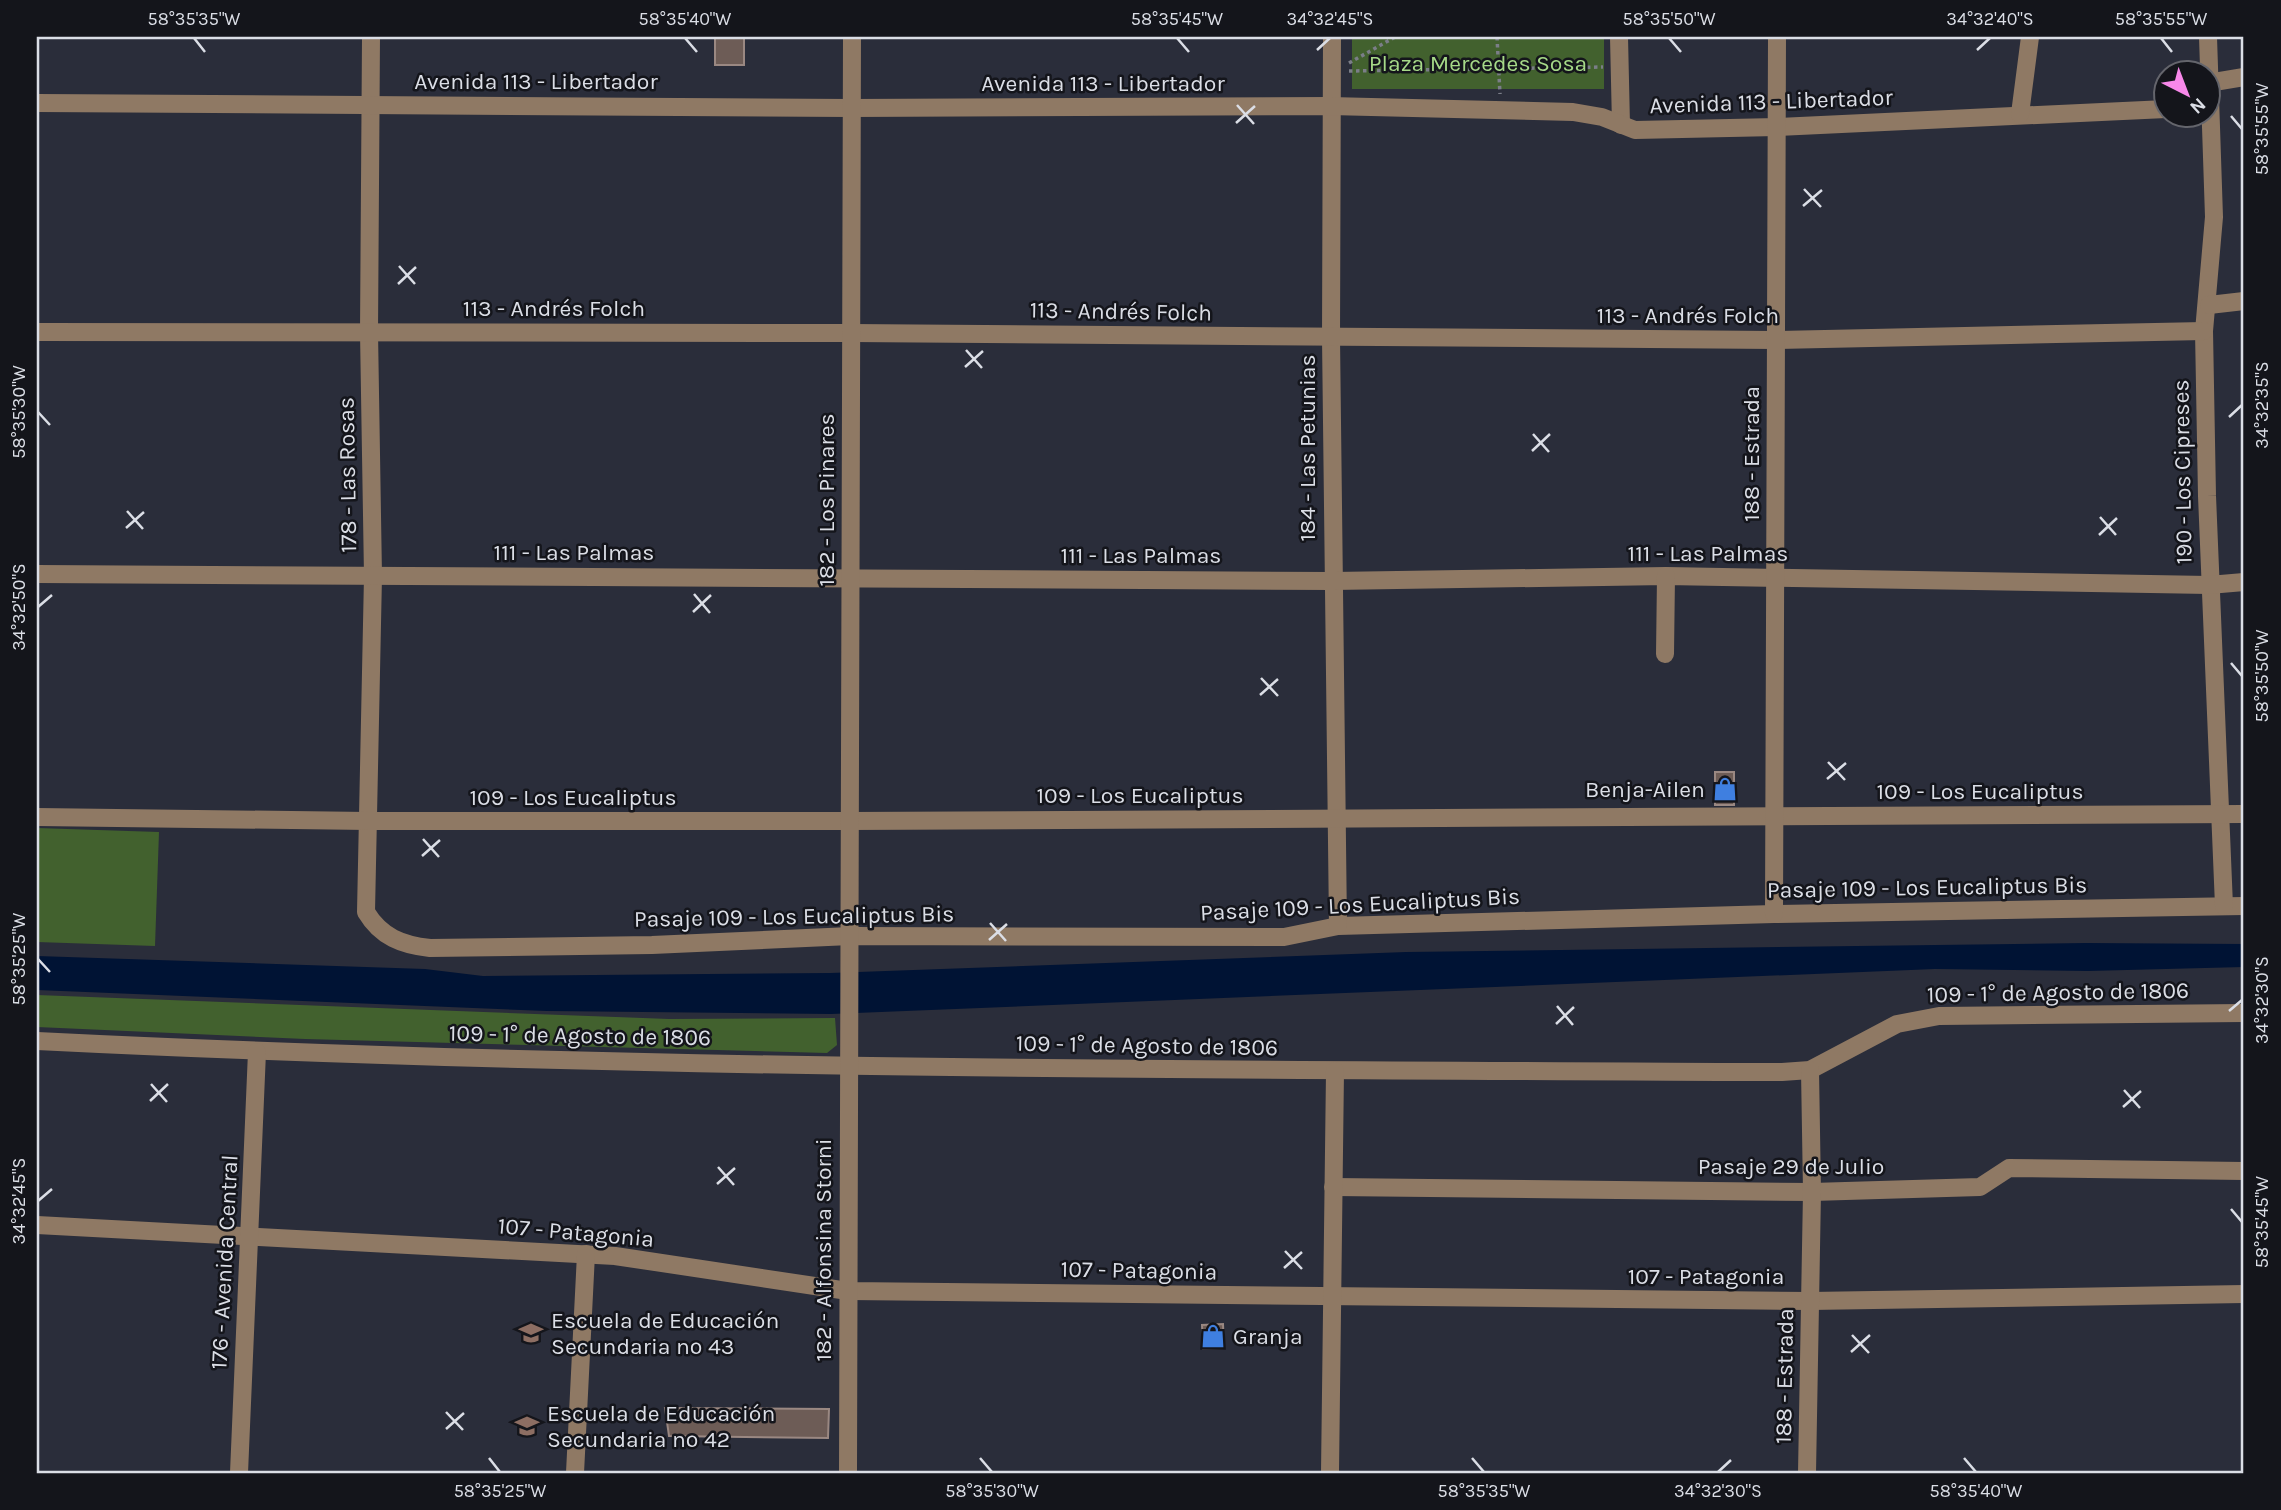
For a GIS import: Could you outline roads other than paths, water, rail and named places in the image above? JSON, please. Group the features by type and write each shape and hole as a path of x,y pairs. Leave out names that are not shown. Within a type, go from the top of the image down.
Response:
{"street":[{"name":"178 - Las Rosas","path":"366,912 373,576 369,332 371,37"},
{"name":"182 - Los Pinares","path":"850,1028 852,37"},
{"name":"184 - Las Petunias","path":"1332,37 1331,338 1338,926"},
{"path":"1619,37 1621,125"},
{"name":"188 - Estrada","path":"1774,914 1777,37"},
{"path":"2020,114 2030,37"},
{"name":"190 - Los Cipreses","path":"2208,37 2208,60"},
{"path":"2222,81 2244,77"},
{"name":"Avenida 113 - Libertador","path":"37,103 851,108 1330,106 1592,115 1635,130 1777,127 2152,109"},
{"name":"190 - Los Cipreses","path":"2209,130 2214,217 2209,304 2204,331 2209,585 2224,906"},
{"path":"2209,304 2244,301"},
{"name":"113 - Andrés Folch","path":"37,332 851,333 1775,340 2204,331"},
{"name":"111 - Las Palmas","path":"37,574 1333,581 1666,576 2209,585 2244,582"},
{"path":"1665,654 1666,576"},
{"name":"109 - Los Eucaliptus","path":"37,817 368,821 849,821 2244,814"},
{"name":"Pasaje 109 - Los Eucaliptus Bis","path":"366,912 373,925 386,936 398,942 430,948 652,945 850,936 1284,937 1338,926 1774,914 2244,906"},
{"name":"109 - 1° de Agosto de 1806","path":"37,1041 257,1052 848,1066 1335,1071 1810,1070 1897,1024 1939,1016 2244,1013"},
{"name":"182 - Alfonsina Storni","path":"848,1473 850,1028"},
{"name":"176 - Avenida Central","path":"239,1473 257,1052"},
{"name":"188 - Estrada","path":"1807,1473 1812,1192 1810,1070"},
{"path":"1330,1473 1335,1071"},
{"name":"Pasaje 29 de Julio","path":"1333,1187 1812,1192 1980,1187 2009,1168 2244,1171"},
{"name":"107 - Patagonia","path":"37,1225 586,1254 848,1291 1810,1301 2244,1294"},
{"path":"575,1473 586,1254"}],"water":[{"path":"2086,943 2244,944 2244,967 2088,971 1935,969 831,1014 547,1011 37,990 37,956 425,969 483,976 830,973 1406,952"}],"place":[{"name":"Benja-Ailen","path":"1725,789"},
{"name":"Escuela de Educación Secundaria nº 43","path":"531,1333"},
{"name":"Granja","path":"1213,1336"},
{"name":"Escuela de Educación Secundaria nº 42","path":"527,1426"}],"park label":[{"name":"Plaza Mercedes Sosa","path":"1478,63"}]}
